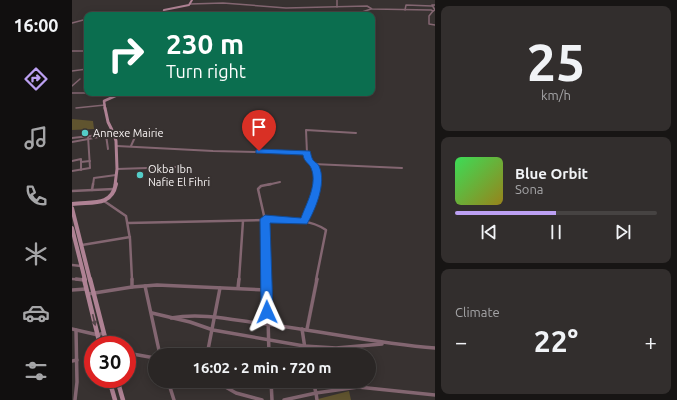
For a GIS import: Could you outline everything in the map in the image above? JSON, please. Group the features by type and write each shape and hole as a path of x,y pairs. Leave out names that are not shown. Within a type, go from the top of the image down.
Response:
{"street":[{"path":"190,4 192,0"},
{"path":"337,0 337,7"},
{"path":"164,12 168,8 190,4 227,3 286,8 367,6 371,9"},
{"path":"405,10 406,5 435,5"},
{"path":"432,6 434,10"},
{"path":"362,12 371,9 434,10"},
{"path":"434,10 429,16 430,24 435,25"},
{"path":"429,16 435,17"},
{"path":"72,23 84,20"},
{"path":"72,51 84,51"},
{"path":"72,71 84,69"},
{"path":"72,86 80,79"},
{"path":"72,93 84,93"},
{"path":"72,204 103,201 110,197 114,189 117,169 117,146 114,133 109,126 104,100 114,96"},
{"path":"76,108 105,105"},
{"path":"304,222 317,184 316,168 308,160 306,130 356,133"},
{"path":"72,138 114,133"},
{"path":"72,142 88,137 114,133"},
{"path":"106,135 108,149"},
{"path":"72,171 90,168 88,137"},
{"path":"131,146 135,137"},
{"path":"117,146 229,151 307,152"},
{"path":"72,161 81,159 81,162 90,161"},
{"path":"81,162 81,170"},
{"path":"313,164 402,168"},
{"path":"117,169 177,167"},
{"path":"92,190 94,178 116,175"},
{"path":"268,348 265,219 259,187 280,182"},
{"path":"72,191 114,189"},
{"path":"103,201 127,216 130,237 132,287"},
{"path":"72,208 82,245 89,292 98,335"},
{"path":"128,223 265,219 304,222 323,227 327,231 307,329"},
{"path":"238,288 243,220"},
{"path":"72,228 85,280 104,336"},
{"path":"82,245 130,237"},
{"path":"72,265 81,266"},
{"path":"72,279 85,280"},
{"path":"72,290 89,292 145,286 267,290"},
{"path":"145,286 159,348"},
{"path":"209,348 220,288"},
{"path":"152,313 190,322 213,330 304,346 350,348 386,344"},
{"path":"171,318 190,316 267,323 386,344 435,348"},
{"path":"302,329 304,346"},
{"path":"75,400 77,360 74,330 98,335 103,333"},
{"path":"136,355 148,357"},
{"path":"72,360 77,360"},
{"path":"284,400 316,393 358,387 435,395"},
{"path":"112,388 115,400"},
{"path":"120,388 123,400"},
{"path":"170,388 174,400"},
{"path":"227,388 236,393 262,400"},
{"path":"271,388 272,400"},
{"path":"315,388 317,400"}],"shaded area":[{"path":"72,119 93,121 94,129 72,130"},
{"path":"349,391 351,400 318,400 318,399"}],"place":[{"name":"Annexe Mairie","path":"85,133"},
{"name":"Okba Ibn Nafie El Fihri","path":"140,175"}],"route":[{"path":"259,151 307,152 308,160 315,166 317,176 317,184 304,222 265,219 267,312"}]}
